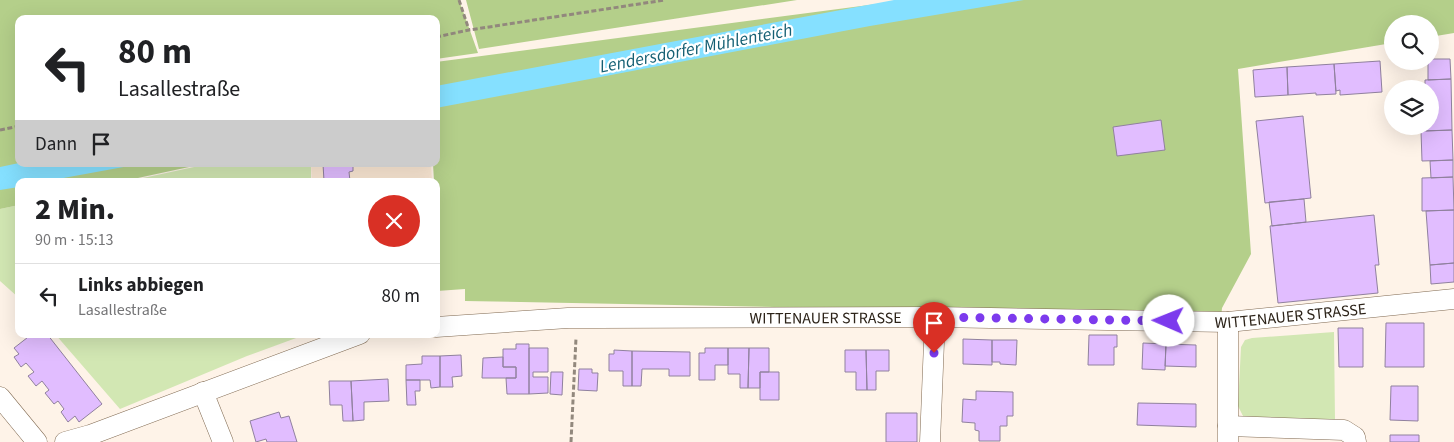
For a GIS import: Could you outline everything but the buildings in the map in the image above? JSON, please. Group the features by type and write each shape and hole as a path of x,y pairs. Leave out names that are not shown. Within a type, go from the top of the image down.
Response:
{"street":[{"name":"WITTENAUER STRASSE","path":"440,328 568,318 935,317 1228,322 1424,304 1454,299"},
{"path":"930,442 935,317"},
{"path":"1228,322 1228,434 1344,430 1355,437 1356,442"},
{"path":"65,442 90,435 349,338"},
{"path":"203,392 223,442"},
{"path":"0,397 36,442"}],"path":[{"path":"459,0 469,30"},
{"path":"440,36 665,0"},
{"path":"0,130 15,127"},
{"path":"568,318 576,332 571,442"}],"shaded area":[{"path":"311,167 431,167 432,178 312,178"}],"green space":[{"path":"0,0 459,0 478,53 440,58 440,15 15,15 15,167 189,167 138,178 15,178 15,206 0,209"},
{"path":"466,0 797,0 479,49"},
{"path":"907,0 1454,0 1454,33 1439,36 1439,15 1384,15 1384,44 1238,69 1251,254 1222,308 1221,318 465,301 465,289 440,291 440,178 434,178 433,167 440,167 440,61"},
{"path":"194,167 311,167 311,178 143,178"},
{"path":"15,206 15,294 0,281 0,209"},
{"path":"1334,332 1335,421 1251,418 1243,416 1238,406 1241,347 1245,340"},
{"path":"58,338 296,338 247,356 120,409"}],"water":[{"name":"Lendersdorfer Mühlenteich","path":"894,0 1024,0 870,26 440,107 440,85"},
{"path":"15,164 15,167 124,167 63,178 15,178 15,188 0,190 0,167"}],"route":[{"path":"934,353 935,317 1169,321"}]}
